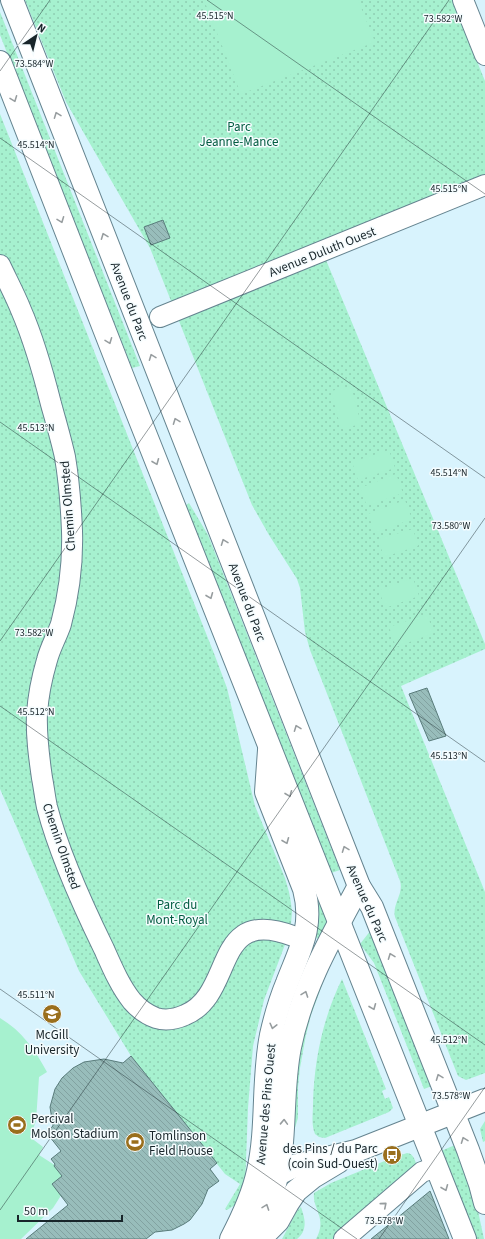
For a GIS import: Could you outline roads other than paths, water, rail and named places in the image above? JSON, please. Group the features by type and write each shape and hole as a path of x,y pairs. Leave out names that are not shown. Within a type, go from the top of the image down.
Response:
{"main road":[{"name":"Avenue du Parc","path":"12,0 359,886 374,912 453,1113 480,1184 485,1204"},
{"path":"0,62 126,385 465,1239"},
{"name":"Avenue des Pins Ouest","path":"231,1239 245,1211 254,1188 261,1157 266,1068 271,1034 278,1006 304,940 307,917 307,903 304,889 266,792 269,745"},
{"name":"Avenue des Pins Ouest","path":"252,1239 264,1214 277,1174 284,1131 286,1072 295,1026 308,985 339,922 359,886"},
{"name":"Avenue des Pins Ouest","path":"254,1188 294,1166 356,1151 485,1100"},
{"name":"Avenue des Pins Ouest","path":"260,1239 278,1221 298,1189 356,1151"}],"street":[{"path":"463,0 485,55"},
{"name":"Avenue Duluth Ouest","path":"160,317 485,185"},
{"name":"Chemin Olmsted","path":"0,266 21,310 42,369 64,456 69,490 72,534 69,589 60,627 47,659 44,672 37,713 38,747 46,804 52,824 67,865 95,932 121,984 133,1002 144,1012 157,1018 167,1020 178,1018 191,1012 201,1004 237,940 249,931 276,931 293,936"},
{"path":"344,1239 422,1172 436,1167"}],"place":[{"name":"McGill University","path":"52,1014"},
{"name":"Percival Molson Stadium","path":"17,1125"},
{"name":"Tomlinson Field House","path":"135,1142"},
{"name":"des Pins / du Parc (coin Sud-Ouest)","path":"392,1155"}],"park label":[{"name":"Parc Jeanne-Mance","path":"239,134"},
{"name":"Parc du Mont-Royal","path":"177,912"}]}
